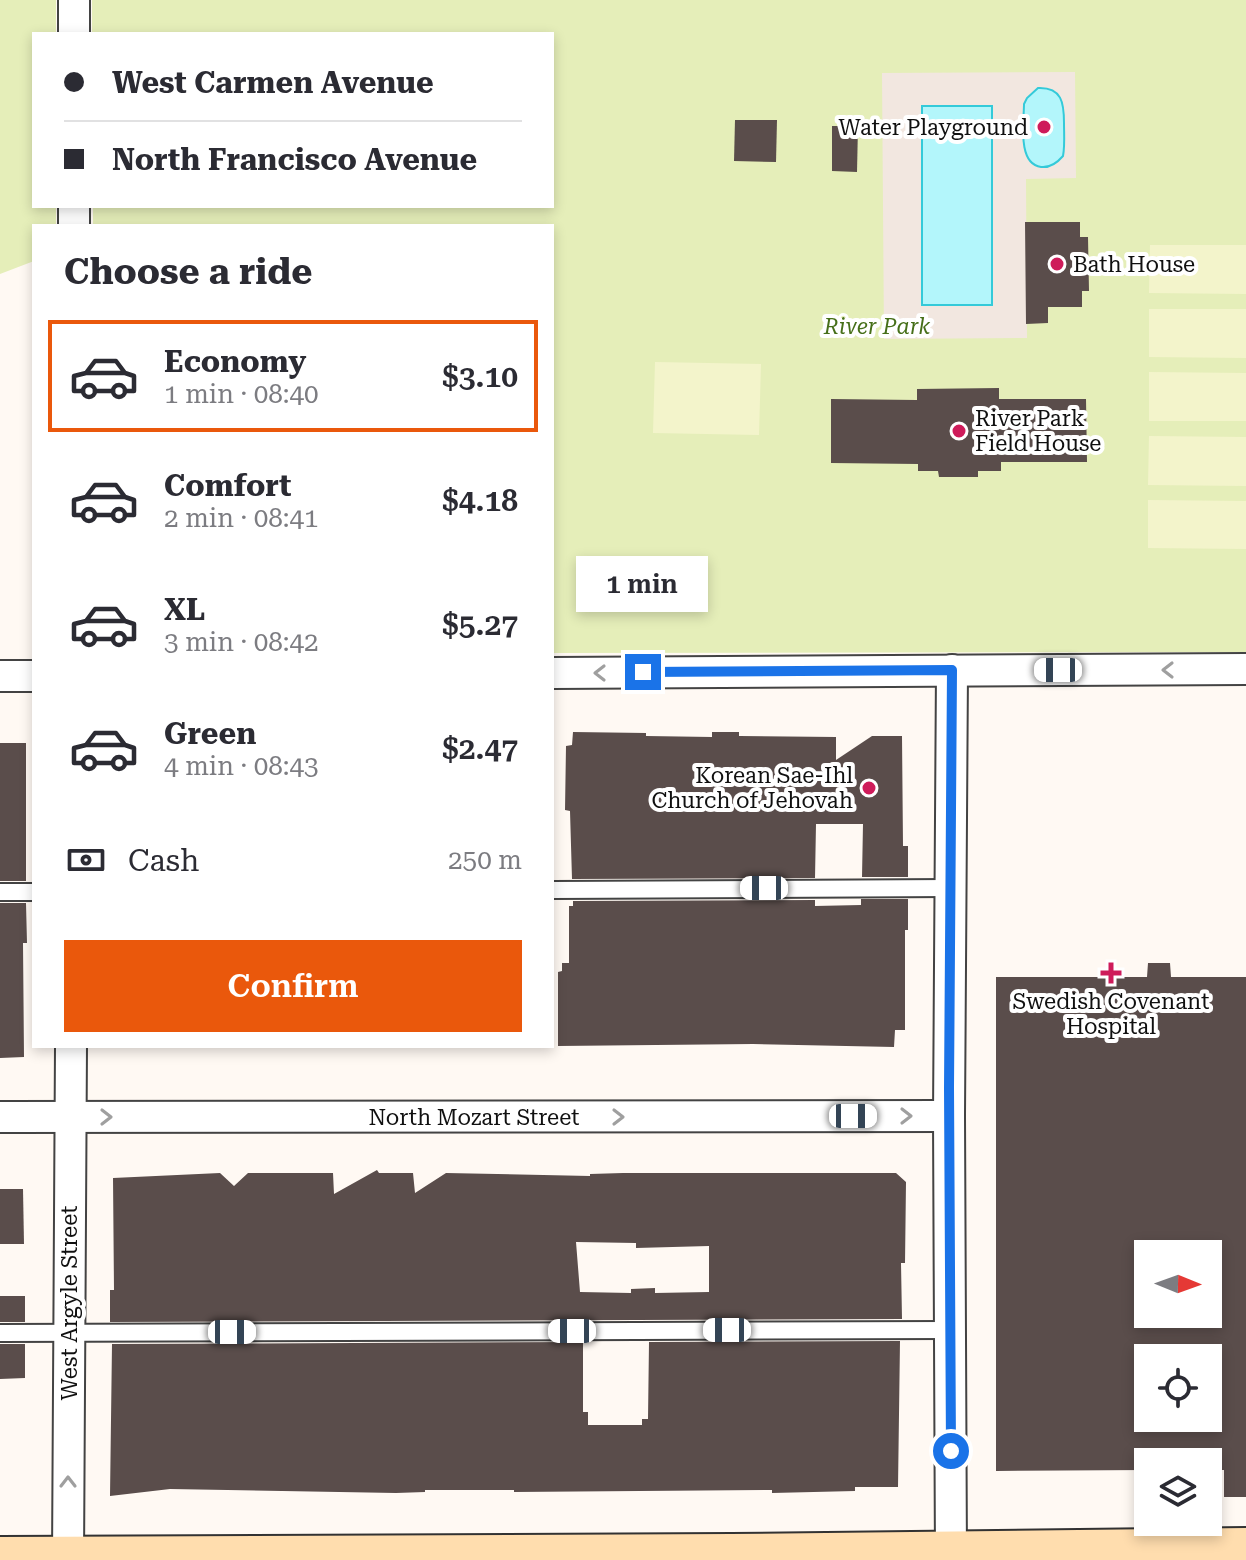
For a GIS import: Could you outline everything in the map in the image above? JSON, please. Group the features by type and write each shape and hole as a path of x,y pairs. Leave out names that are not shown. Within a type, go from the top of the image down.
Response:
{"main road":[{"path":"0,1559 951,1557 1246,1550"}],"street":[{"path":"74,0 74,32"},
{"path":"554,673 1246,669"},
{"path":"951,1557 949,1116 952,670"},
{"path":"0,676 32,676"},
{"name":"West Argyle Street","path":"68,1559 71,1048"},
{"name":"North Mozart Street","path":"0,1117 949,1116"}],"lane":[{"path":"554,890 951,888"},
{"path":"0,892 32,892"},
{"path":"0,1333 950,1330"}],"green space":[{"path":"0,0 56,0 56,32 32,32 32,208 56,208 56,224 32,224 32,262 0,274"},
{"name":"River Park","path":"92,0 1246,0 1246,652 554,653 554,224 93,224 93,208 554,208 554,32 92,32"},
{"path":"1150,245 1246,245 1246,294 1149,293"},
{"path":"1149,309 1246,309 1246,358 1149,357"},
{"path":"655,362 761,364 759,435 653,433"},
{"path":"1149,372 1246,373 1246,421 1149,421"},
{"path":"1149,436 1246,437 1246,486 1148,485"},
{"path":"1148,500 1246,501 1246,549 1148,548"}],"shaded area":[{"path":"1075,72 1076,178 1026,179 1027,338 884,339 882,73"}],"water":[{"name":"Water Playground","path":"1038,88 1057,93 1064,116 1063,156 1044,167 1033,164 1028,158 1024,141 1024,104"},
{"path":"922,106 992,106 992,305 922,305"}],"building":[{"path":"735,120 777,120 776,162 734,161"},
{"path":"832,126 858,126 857,172 832,171"},
{"name":"Bath House","path":"1025,222 1080,222 1080,237 1088,237 1089,291 1082,291 1082,307 1048,307 1048,323 1026,324"},
{"name":"River Park Field House","path":"999,388 999,399 1086,399 1087,462 1001,462 1001,471 978,471 978,477 939,477 938,471 918,471 918,464 831,463 831,399 917,400 917,389"},
{"path":"573,732 712,737 712,732 739,732 739,736 836,737 836,760 872,736 902,736 903,846 908,846 908,877 862,877 863,824 816,824 815,878 572,879 570,811 565,810 566,746 572,745"},
{"path":"0,743 26,743 26,881 0,881"},
{"path":"861,899 908,899 905,1030 895,1030 894,1047 753,1044 558,1046 558,972 562,971 562,963 569,963 569,906 573,906 573,901 815,900 815,906 861,905"},
{"path":"0,903 26,903 27,943 23,943 24,1057 0,1058"},
{"name":"Swedish Covenant Hospital","path":"1148,963 1170,963 1171,977 1246,977 1246,1497 1224,1497 1222,1448 1134,1448 1134,1470 996,1471 996,977 1147,977"},
{"path":"377,1170 379,1173 413,1173 415,1193 446,1173 590,1176 623,1173 896,1173 906,1182 905,1263 901,1263 902,1319 110,1322 110,1290 114,1290 113,1178 220,1173 234,1186 248,1173 333,1173 334,1194","holes":["576,1242 636,1243 636,1248 709,1246 709,1292 655,1293 655,1288 631,1289 631,1293 580,1292"]},
{"path":"0,1189 23,1189 24,1244 0,1244"},
{"path":"0,1296 25,1296 25,1322 0,1322"},
{"path":"900,1341 898,1487 772,1493 772,1490 425,1490 396,1493 170,1489 110,1496 112,1344 583,1342 583,1412 588,1412 588,1425 642,1425 642,1419 648,1419 649,1342"},
{"path":"0,1344 25,1344 25,1378 0,1379"}],"place":[{"name":"Water Playground","path":"1044,127"},
{"name":"Bath House","path":"1057,264"},
{"name":"River Park Field House","path":"959,431"},
{"name":"Korean Sae-Ihl Church of Jehovah","path":"869,788"},
{"name":"Swedish Covenant Hospital","path":"1111,973"}],"route":[{"path":"643,672 952,670 949,1088 951,1451"}]}
